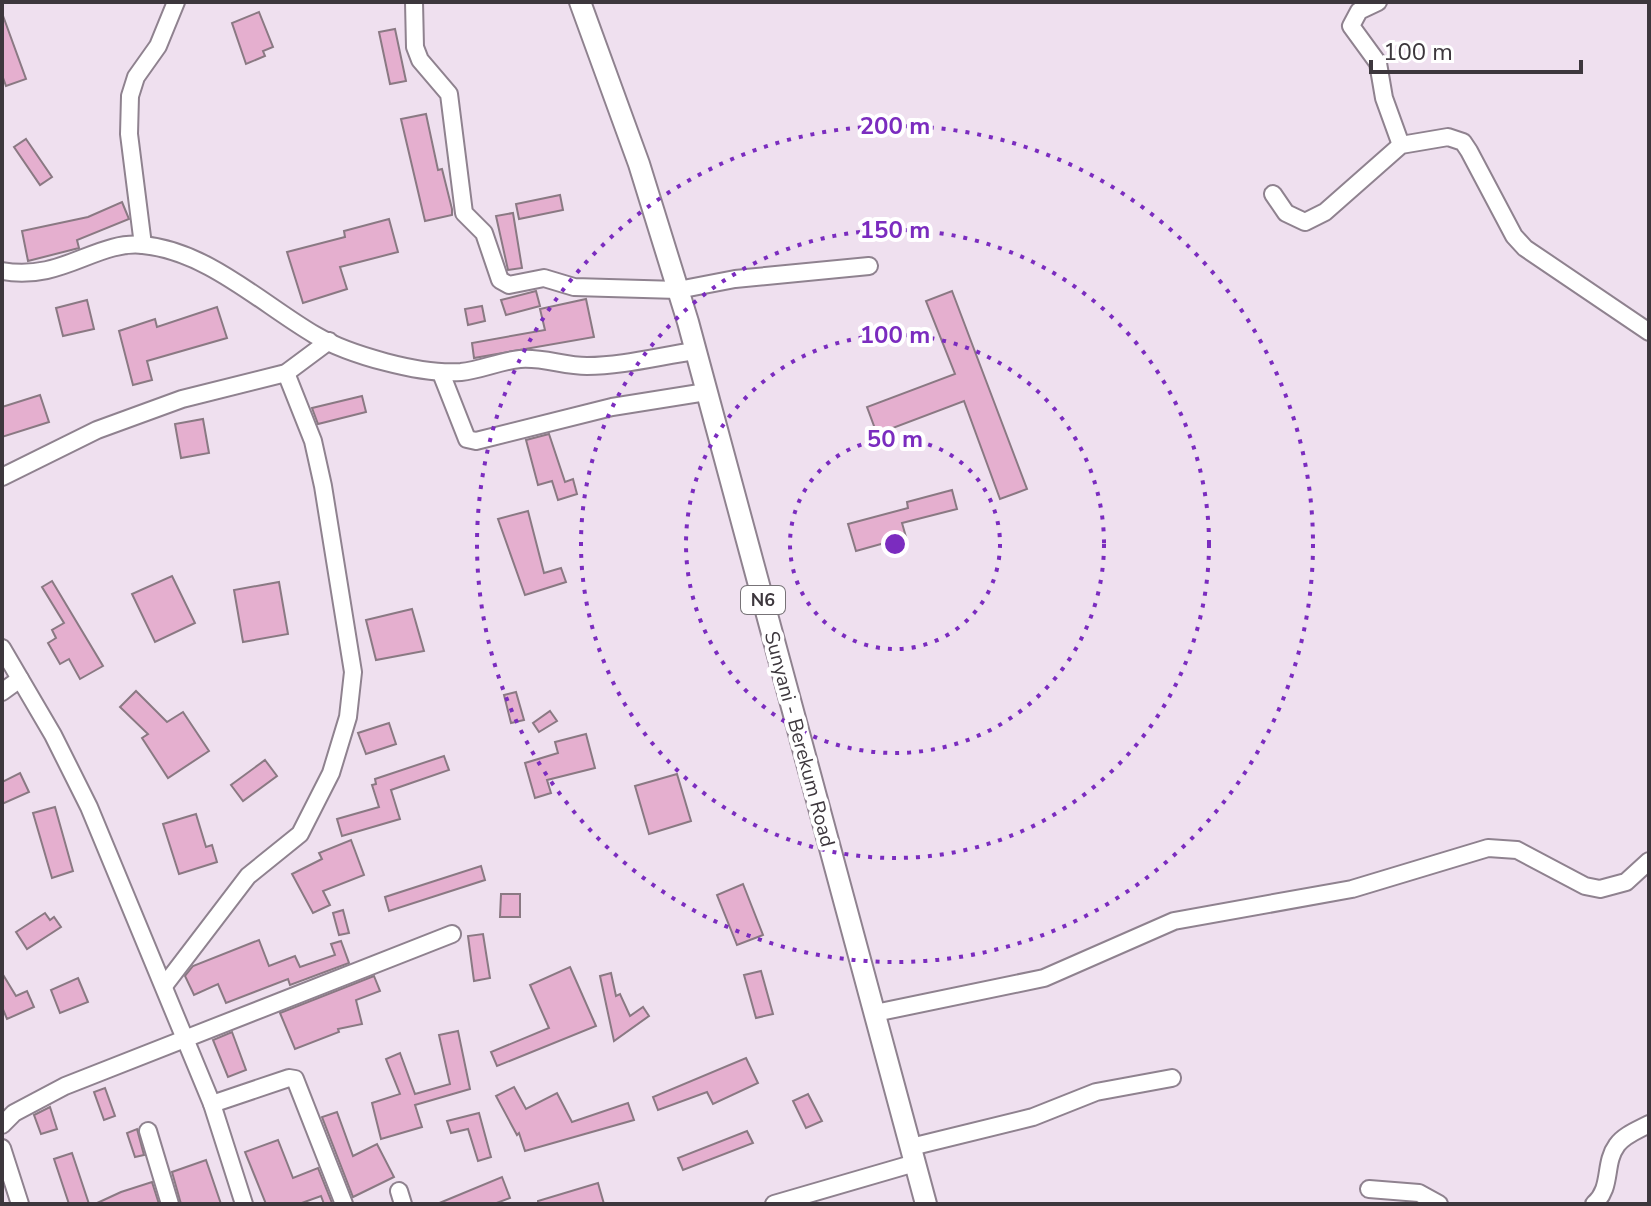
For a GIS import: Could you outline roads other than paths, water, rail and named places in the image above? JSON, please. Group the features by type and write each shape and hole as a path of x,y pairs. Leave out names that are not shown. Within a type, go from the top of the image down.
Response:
{"main road":[{"name":"Sunyani - Berekum Road","path":"580,2 639,164 678,290 926,1204"}],"street":[{"path":"143,245 129,134 130,96 136,77 158,46 176,2"},
{"path":"414,2 415,47 420,60 449,94 452,106 464,213 484,233 500,280 509,285 544,278 574,287 678,290 735,279 869,266"},
{"path":"1378,2 1359,11 1351,26 1378,63 1384,98 1401,145"},
{"path":"1273,194 1286,213 1305,222 1325,212 1401,145 1448,137 1463,142 1514,236 1525,248 1649,332"},
{"path":"2,271 22,275 55,270 119,246 143,245 199,264 329,341 414,370 441,373 519,359 588,366 695,351"},
{"path":"2,477 97,430 192,395 286,373 329,341"},
{"path":"164,986 248,876 300,834 331,773 348,717 353,672 323,486 313,441 286,373"},
{"path":"441,373 467,439 476,441 612,407 706,392"},
{"path":"2,648 75,775 212,1104 244,1204"},
{"path":"2,692 20,679"},
{"path":"875,1013 1044,978 1174,921 1352,889 1488,848 1517,850 1585,886 1600,889 1626,882 1649,861"},
{"path":"2,1124 65,1086 452,934"},
{"path":"212,1104 289,1078 295,1079 344,1204"},
{"path":"774,1204 1033,1117 1096,1092 1172,1078"},
{"path":"1594,1204 1608,1186 1610,1159 1615,1147 1649,1124"},
{"path":"148,1131 170,1204"},
{"path":"2,1148 20,1204"},
{"path":"1369,1189 1419,1193 1439,1204"}]}
